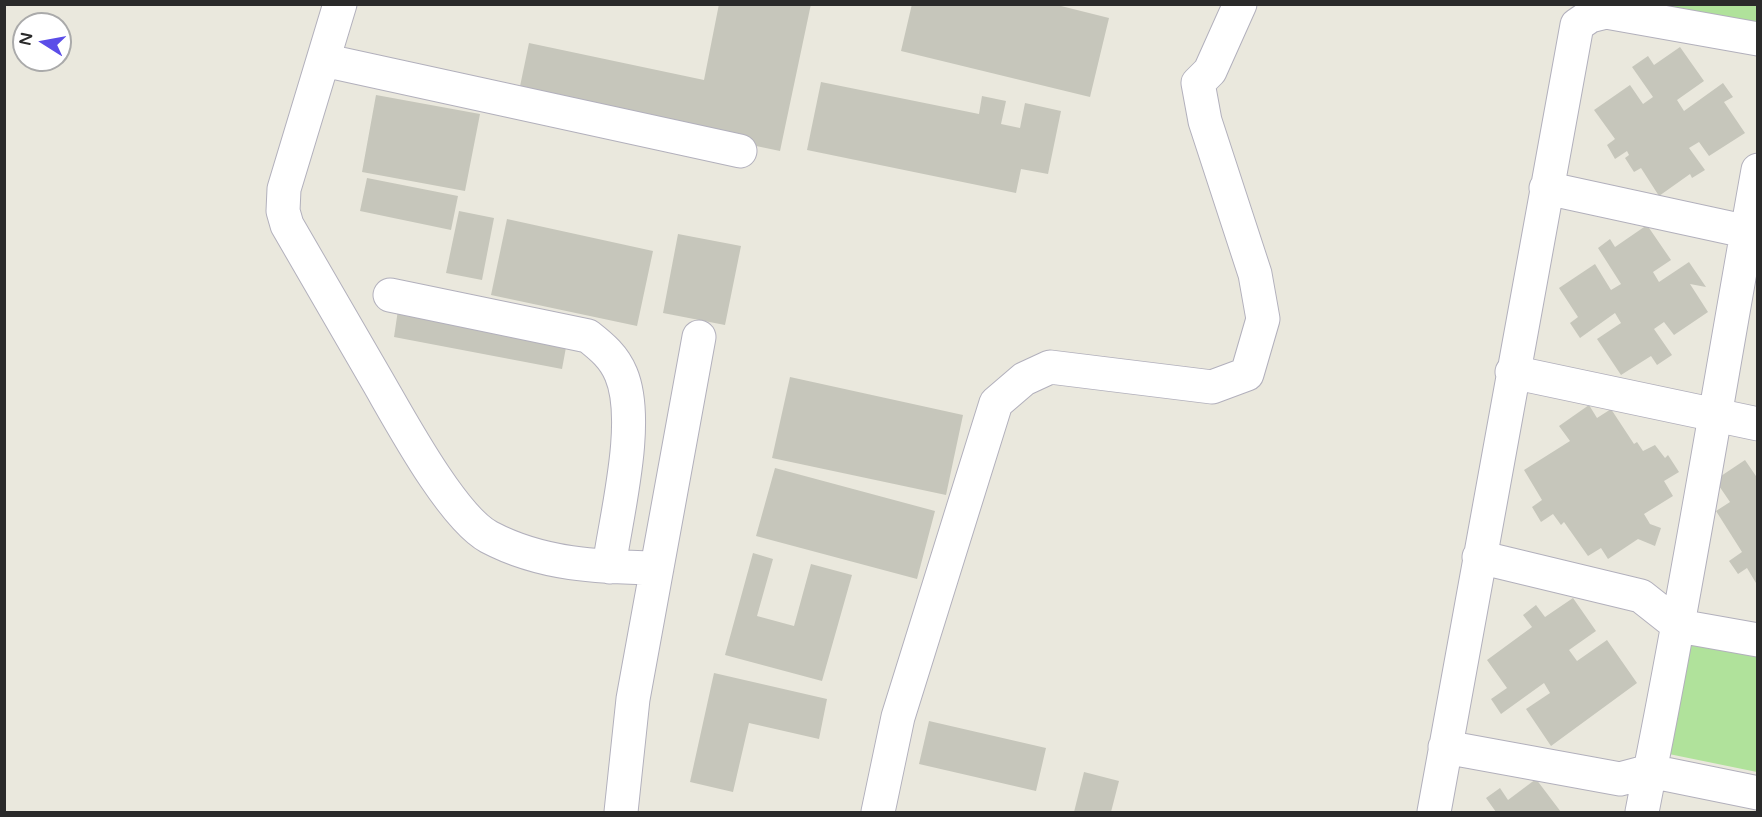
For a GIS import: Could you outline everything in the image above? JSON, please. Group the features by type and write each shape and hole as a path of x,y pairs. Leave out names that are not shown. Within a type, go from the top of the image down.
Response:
{"street":[{"path":"340,4 284,189 283,211 287,225 418,450 461,512 487,536 550,560 609,567 657,568"},
{"path":"878,813 898,717 996,403 1024,379 1050,367 1212,387 1247,374 1263,319 1255,274 1204,121 1198,83 1210,71 1240,4"},
{"path":"1434,813 1512,372 1577,25 1590,16 1606,12 1758,39"},
{"path":"323,60 740,151"},
{"path":"1642,813 1679,626 1713,415 1752,233 1758,170"},
{"path":"1546,188 1752,233"},
{"path":"390,295 588,336 608,352 621,374 628,398 629,429 609,567"},
{"path":"621,813 633,699 699,337"},
{"path":"1512,372 1758,424"},
{"path":"1479,557 1641,596 1679,626 1758,640"},
{"path":"1445,747 1620,779 1650,771 1758,793"}],"green space":[{"path":"1623,5 1757,5 1757,32"},
{"path":"1689,635 1757,649 1757,772 1664,753"}],"building":[{"path":"719,4 811,4 780,151 518,96 529,43 704,80"},
{"path":"912,4 1053,4 1109,18 1090,97 901,51"},
{"path":"1680,47 1704,81 1677,100 1684,111 1723,83 1733,97 1724,102 1745,133 1709,156 1699,142 1689,148 1705,170 1692,178 1690,174 1659,196 1641,168 1634,172 1625,158 1629,155 1627,151 1615,159 1607,145 1615,139 1594,110 1630,85 1643,104 1653,97 1632,67 1648,56 1654,65"},
{"path":"821,82 979,114 982,96 1006,101 1001,124 1020,128 1025,103 1061,111 1048,174 1021,169 1016,193 807,150"},
{"path":"376,95 480,114 465,191 362,172"},
{"path":"367,178 458,196 451,230 360,211"},
{"path":"459,211 494,218 482,280 446,273"},
{"path":"507,219 653,251 637,326 491,295"},
{"path":"1647,225 1671,260 1653,272 1659,282 1689,262 1706,287 1690,284 1708,312 1674,335 1664,322 1654,329 1672,355 1657,365 1651,356 1621,375 1597,339 1621,323 1615,313 1580,338 1570,323 1578,317 1559,288 1595,264 1611,290 1621,284 1598,248 1610,239 1615,247"},
{"path":"678,234 741,246 725,325 663,313"},
{"path":"398,310 567,342 562,369 394,337"},
{"path":"790,377 963,415 946,495 772,458"},
{"path":"1589,405 1597,418 1611,409 1634,444 1637,442 1643,451 1655,445 1665,458 1668,455 1679,472 1664,481 1673,496 1644,514 1650,524 1661,528 1655,546 1638,539 1608,559 1601,548 1588,556 1564,522 1561,525 1553,514 1541,522 1532,507 1542,500 1524,470 1570,441 1559,426"},
{"path":"1745,460 1758,479 1756,583 1747,568 1738,574 1729,561 1742,552 1716,511 1730,502 1715,480"},
{"path":"775,468 935,511 917,579 756,536"},
{"path":"753,553 773,559 757,616 794,626 811,564 852,575 822,681 725,655"},
{"path":"1573,598 1596,631 1569,650 1577,661 1607,640 1637,683 1551,746 1526,709 1550,693 1544,683 1501,714 1491,699 1507,688 1487,660 1532,627 1523,615 1536,605 1545,617"},
{"path":"714,673 827,699 819,739 749,723 733,792 690,782"},
{"path":"929,721 1046,748 1036,791 919,764"},
{"path":"1084,772 1119,781 1111,812 1074,812"},
{"path":"1536,779 1561,812 1496,812 1486,798 1500,788 1508,800"}]}
